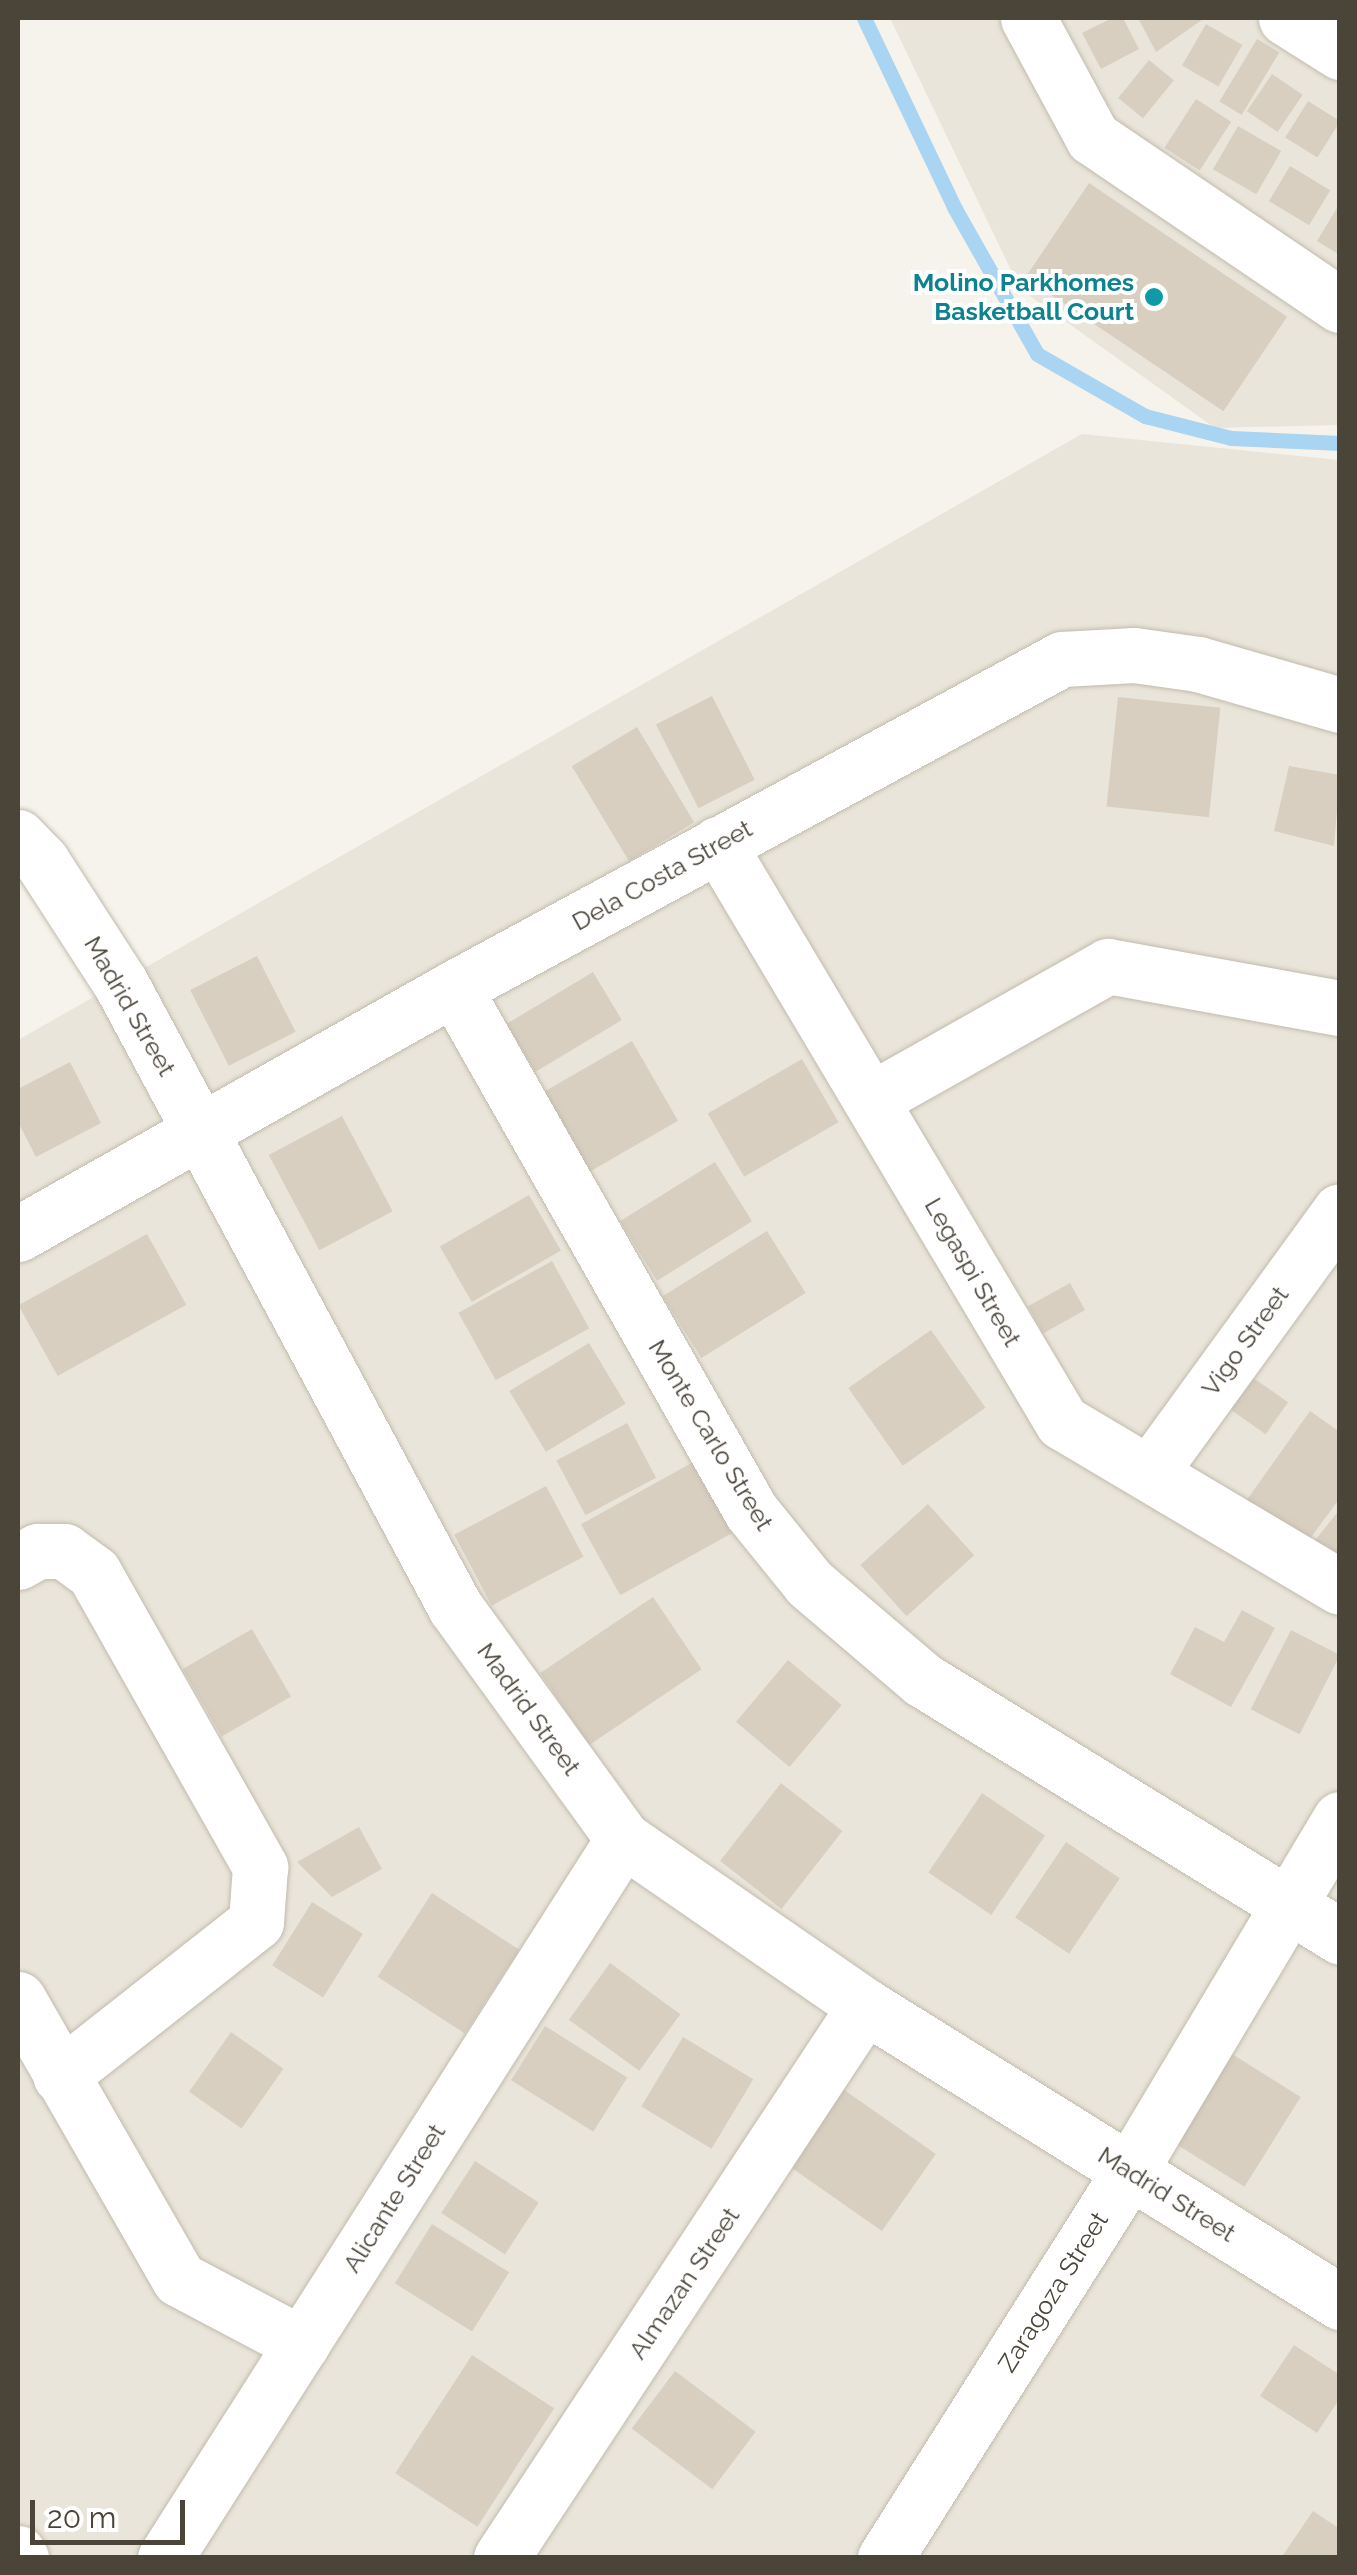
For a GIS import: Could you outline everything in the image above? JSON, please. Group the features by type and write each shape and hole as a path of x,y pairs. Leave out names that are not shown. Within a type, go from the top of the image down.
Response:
{"street":[{"path":"1028,18 1093,138 1340,304"},
{"path":"1286,18 1340,52"},
{"name":"Dela Costa Street","path":"18,1234 454,988 1062,660 1134,655 1198,664 1340,705"},
{"name":"Madrid Street","path":"18,837 42,862 121,984 188,1141 440,1636 614,1852 858,2019 1122,2182 1340,2302"},
{"name":"Legaspi Street","path":"718,844 1062,1422 1151,1471 1340,1587"},
{"name":"Madrid Street","path":"18,884 188,1141"},
{"path":"872,1099 1108,966 1340,1008"},
{"name":"Monte Carlo Street","path":"454,988 751,1511 809,1583 923,1680 1340,1938"},
{"name":"Vigo Street","path":"1151,1471 1340,1211"},
{"path":"18,1562 38,1551 64,1551 94,1573 260,1867 256,1922 60,2076"},
{"name":"Zaragoza Street","path":"885,2558 1122,2182 1340,1819"},
{"name":"Alicante Street","path":"165,2558 614,1852"},
{"path":"18,1999 179,2279 302,2344"},
{"name":"Almazan Street","path":"501,2558 858,2019"},
{"name":"Madrid Street","path":"1122,2182 1340,2341"}],"shaded area":[{"path":"890,18 1339,18 1339,425 1215,428 1020,289"},
{"path":"1082,434 1339,460 1339,2557 18,2557 18,1040"}],"building":[{"path":"1112,18 1123,18 1139,49 1101,69 1082,33"},
{"path":"1138,18 1200,18 1202,20 1156,52"},
{"path":"1206,24 1242,45 1218,87 1182,66"},
{"path":"1257,39 1279,52 1242,115 1219,102"},
{"path":"1149,60 1174,80 1143,118 1118,98"},
{"path":"1272,74 1303,95 1278,132 1247,111"},
{"path":"1196,99 1231,122 1200,171 1164,148"},
{"path":"1308,101 1340,121 1317,158 1285,137"},
{"path":"1238,126 1281,151 1256,194 1213,169"},
{"path":"1290,166 1330,190 1309,225 1269,201"},
{"name":"Molino Parkhomes Basketball Court","path":"1089,183 1287,317 1223,411 1025,278"},
{"path":"1340,203 1340,255 1317,241"},
{"path":"712,696 755,780 699,808 656,725"},
{"path":"1118,697 1220,708 1209,817 1107,806"},
{"path":"637,727 694,822 629,861 572,766"},
{"path":"1289,766 1340,775 1334,846 1274,831"},
{"path":"257,956 296,1032 229,1066 190,990"},
{"path":"593,972 622,1020 535,1072 506,1024"},
{"path":"632,1041 678,1121 590,1172 544,1092"},
{"path":"802,1059 838,1122 744,1177 708,1114"},
{"path":"70,1062 101,1123 36,1157 18,1122 18,1089"},
{"path":"342,1116 393,1211 319,1250 269,1155"},
{"path":"715,1162 752,1221 657,1281 620,1221"},
{"path":"529,1195 561,1250 472,1302 440,1246"},
{"path":"767,1231 806,1293 701,1358 663,1296"},
{"path":"147,1234 186,1305 58,1376 18,1305"},
{"path":"552,1261 589,1328 496,1380 458,1313"},
{"path":"1070,1283 1085,1310 1043,1333 1028,1306"},
{"path":"931,1330 985,1408 903,1466 848,1388"},
{"path":"589,1343 626,1404 546,1452 509,1391"},
{"path":"1252,1377 1288,1402 1266,1434 1230,1409"},
{"path":"1310,1411 1340,1432 1340,1498 1306,1544 1246,1501"},
{"path":"627,1423 656,1478 585,1515 556,1461"},
{"path":"706,1455 745,1526 620,1595 581,1524"},
{"path":"546,1486 584,1557 492,1605 454,1535"},
{"path":"928,1504 974,1555 907,1616 860,1565"},
{"path":"1340,1509 1340,1564 1313,1543"},
{"path":"653,1597 702,1669 589,1745 540,1673"},
{"path":"1242,1610 1275,1628 1231,1707 1170,1674 1195,1627 1224,1642"},
{"path":"252,1629 291,1697 222,1737 183,1669"},
{"path":"1291,1630 1340,1655 1300,1734 1251,1709"},
{"path":"788,1660 842,1705 790,1767 736,1722"},
{"path":"781,1783 842,1831 782,1909 720,1861"},
{"path":"982,1793 1045,1835 991,1915 928,1873"},
{"path":"359,1827 382,1869 332,1897 297,1862"},
{"path":"1066,1842 1120,1878 1069,1954 1015,1917"},
{"path":"432,1893 519,1950 465,2034 378,1977"},
{"path":"312,1902 363,1934 323,1997 272,1966"},
{"path":"610,1963 680,2014 639,2071 569,2020"},
{"path":"545,2026 627,2077 593,2132 511,2080"},
{"path":"231,2032 283,2069 242,2129 189,2092"},
{"path":"683,2037 753,2079 712,2149 641,2106"},
{"path":"1232,2054 1301,2097 1245,2187 1176,2144"},
{"path":"840,2087 936,2154 882,2231 786,2164"},
{"path":"475,2161 539,2202 505,2254 441,2213"},
{"path":"432,2224 509,2272 472,2332 395,2283"},
{"path":"1294,2345 1340,2375 1340,2398 1317,2433 1260,2396"},
{"path":"472,2355 554,2408 477,2527 395,2473"},
{"path":"675,2371 756,2432 712,2489 632,2429"},
{"path":"1313,2511 1340,2529 1340,2558 1281,2558"}],"waterway":[{"path":"864,18 954,207 1037,354 1145,416 1231,438 1340,443"}],"place":[{"name":"Molino Parkhomes Basketball Court","path":"1154,297"}]}
